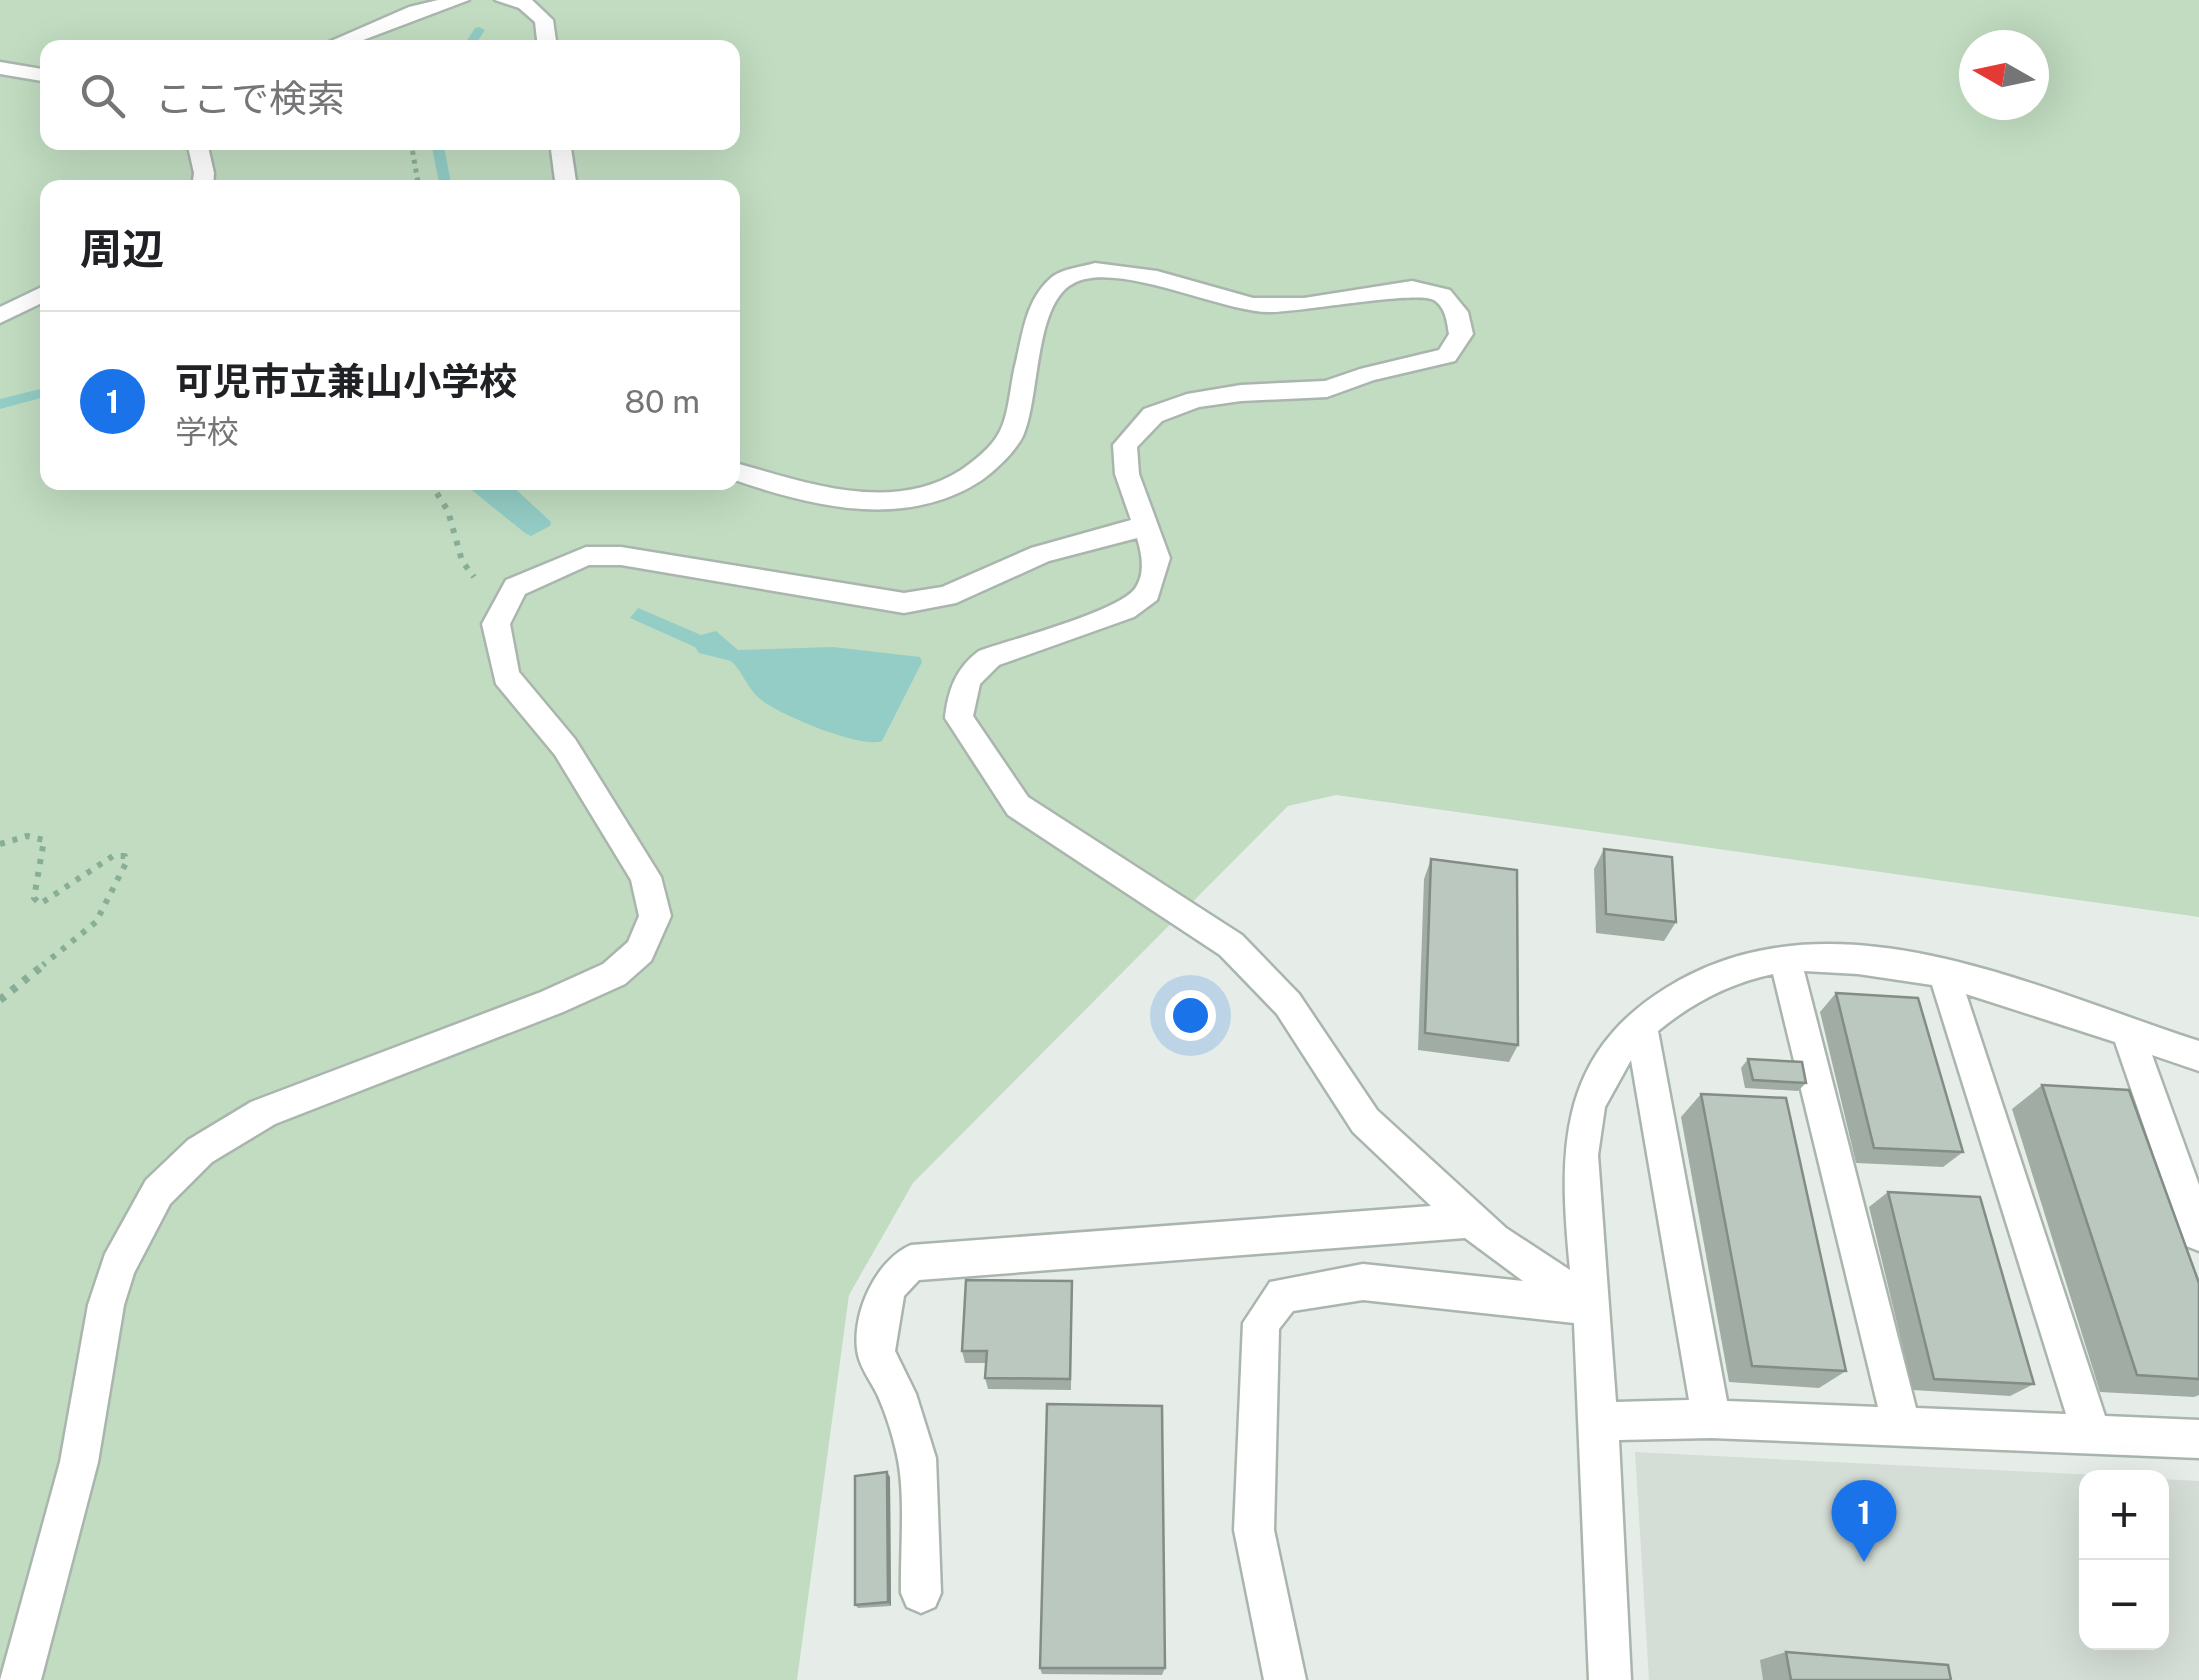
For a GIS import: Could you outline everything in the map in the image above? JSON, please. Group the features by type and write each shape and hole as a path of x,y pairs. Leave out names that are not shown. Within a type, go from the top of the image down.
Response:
{"street":[{"path":"344,40 416,11 460,0"},
{"path":"504,0 525,4 544,20 547,40"},
{"path":"0,68 40,75"},
{"path":"200,150 203,180"},
{"path":"561,150 566,180"},
{"path":"740,473 800,494 874,501 929,497 964,481 999,454 1010,434 1042,301 1063,279 1094,270 1157,278 1252,305 1304,306 1412,288 1442,295 1457,312 1461,334 1447,356 1368,374 1327,389 1241,393 1195,400 1153,415 1125,445 1126,474 1157,558 1148,593 1125,610 988,658 971,670 963,687 959,718 1018,806 1231,945 1288,1004 1365,1121 1494,1240 1592,1306"},
{"path":"0,316 40,295"},
{"path":"20,1680 80,1462 106,1305 118,1267 158,1192 200,1151 263,1113 552,1002 614,974 640,951 655,916 646,877 565,747 506,676 496,624 515,587 586,556 649,558 728,576 904,603 938,602 972,590 1009,568 1095,536 1144,527"},
{"path":"1785,958 1902,1429"},
{"path":"1610,1680 1599,1421 1581,1155 1588,1108 1601,1074 1641,1026 1689,992 1736,968 1785,958 1859,960 1944,974 2199,1056"},
{"path":"1944,974 2092,1436"},
{"path":"1641,1026 1712,1420"},
{"path":"2128,1034 2199,1234"},
{"path":"921,1592 917,1458 897,1394 876,1354 877,1328 888,1286 912,1263 1473,1220"},
{"path":"1284,1680 1254,1530 1261,1324 1283,1294 1362,1282 1592,1306"},
{"path":"1599,1421 1712,1420 2199,1439"}],"path":[{"path":"412,150 417,180"},
{"path":"435,490 448,511 462,561 501,615"},
{"path":"0,844 26,836 44,840 34,898 40,904 113,856 126,856 126,863 96,922 0,1000"}],"shaded area":[{"path":"1635,1452 2079,1474 2079,1650 2169,1650 2169,1479 2199,1481 2199,1680 1649,1680"}],"green space":[{"path":"0,0 2199,0 2199,917 1336,795 1288,806 913,1183 849,1295 797,1680 0,1680"}],"water":[{"path":"472,490 517,490 551,522 531,536"},
{"path":"638,608 701,635 716,631 738,650 833,647 920,657 922,662 882,741 856,740 800,721 769,705 755,694 731,661 699,653 695,647 630,618"}],"building":[{"path":"1604,849 1672,857 1676,922 1606,914"},
{"path":"1431,859 1517,870 1518,1045 1425,1033"},
{"path":"1836,993 1918,998 1963,1152 1874,1148"},
{"path":"1748,1059 1802,1062 1806,1083 1753,1080"},
{"path":"2042,1085 2129,1090 2199,1283 2199,1379 2137,1375"},
{"path":"1701,1094 1786,1098 1846,1371 1752,1366"},
{"path":"1888,1192 1980,1197 2034,1384 1934,1379"},
{"path":"966,1280 1072,1281 1070,1379 985,1378 987,1351 962,1351"},
{"path":"1047,1404 1162,1406 1165,1668 1040,1668"},
{"path":"887,1472 888,1602 855,1605 855,1476"},
{"path":"1786,1652 1948,1665 1951,1680 1791,1680"}],"waterway":[{"path":"472,40 479,30"},
{"path":"439,150 444,180"},
{"path":"0,404 40,393"}],"place":[{"name":"可児市立兼山小学校","path":"1864,1562"}]}
